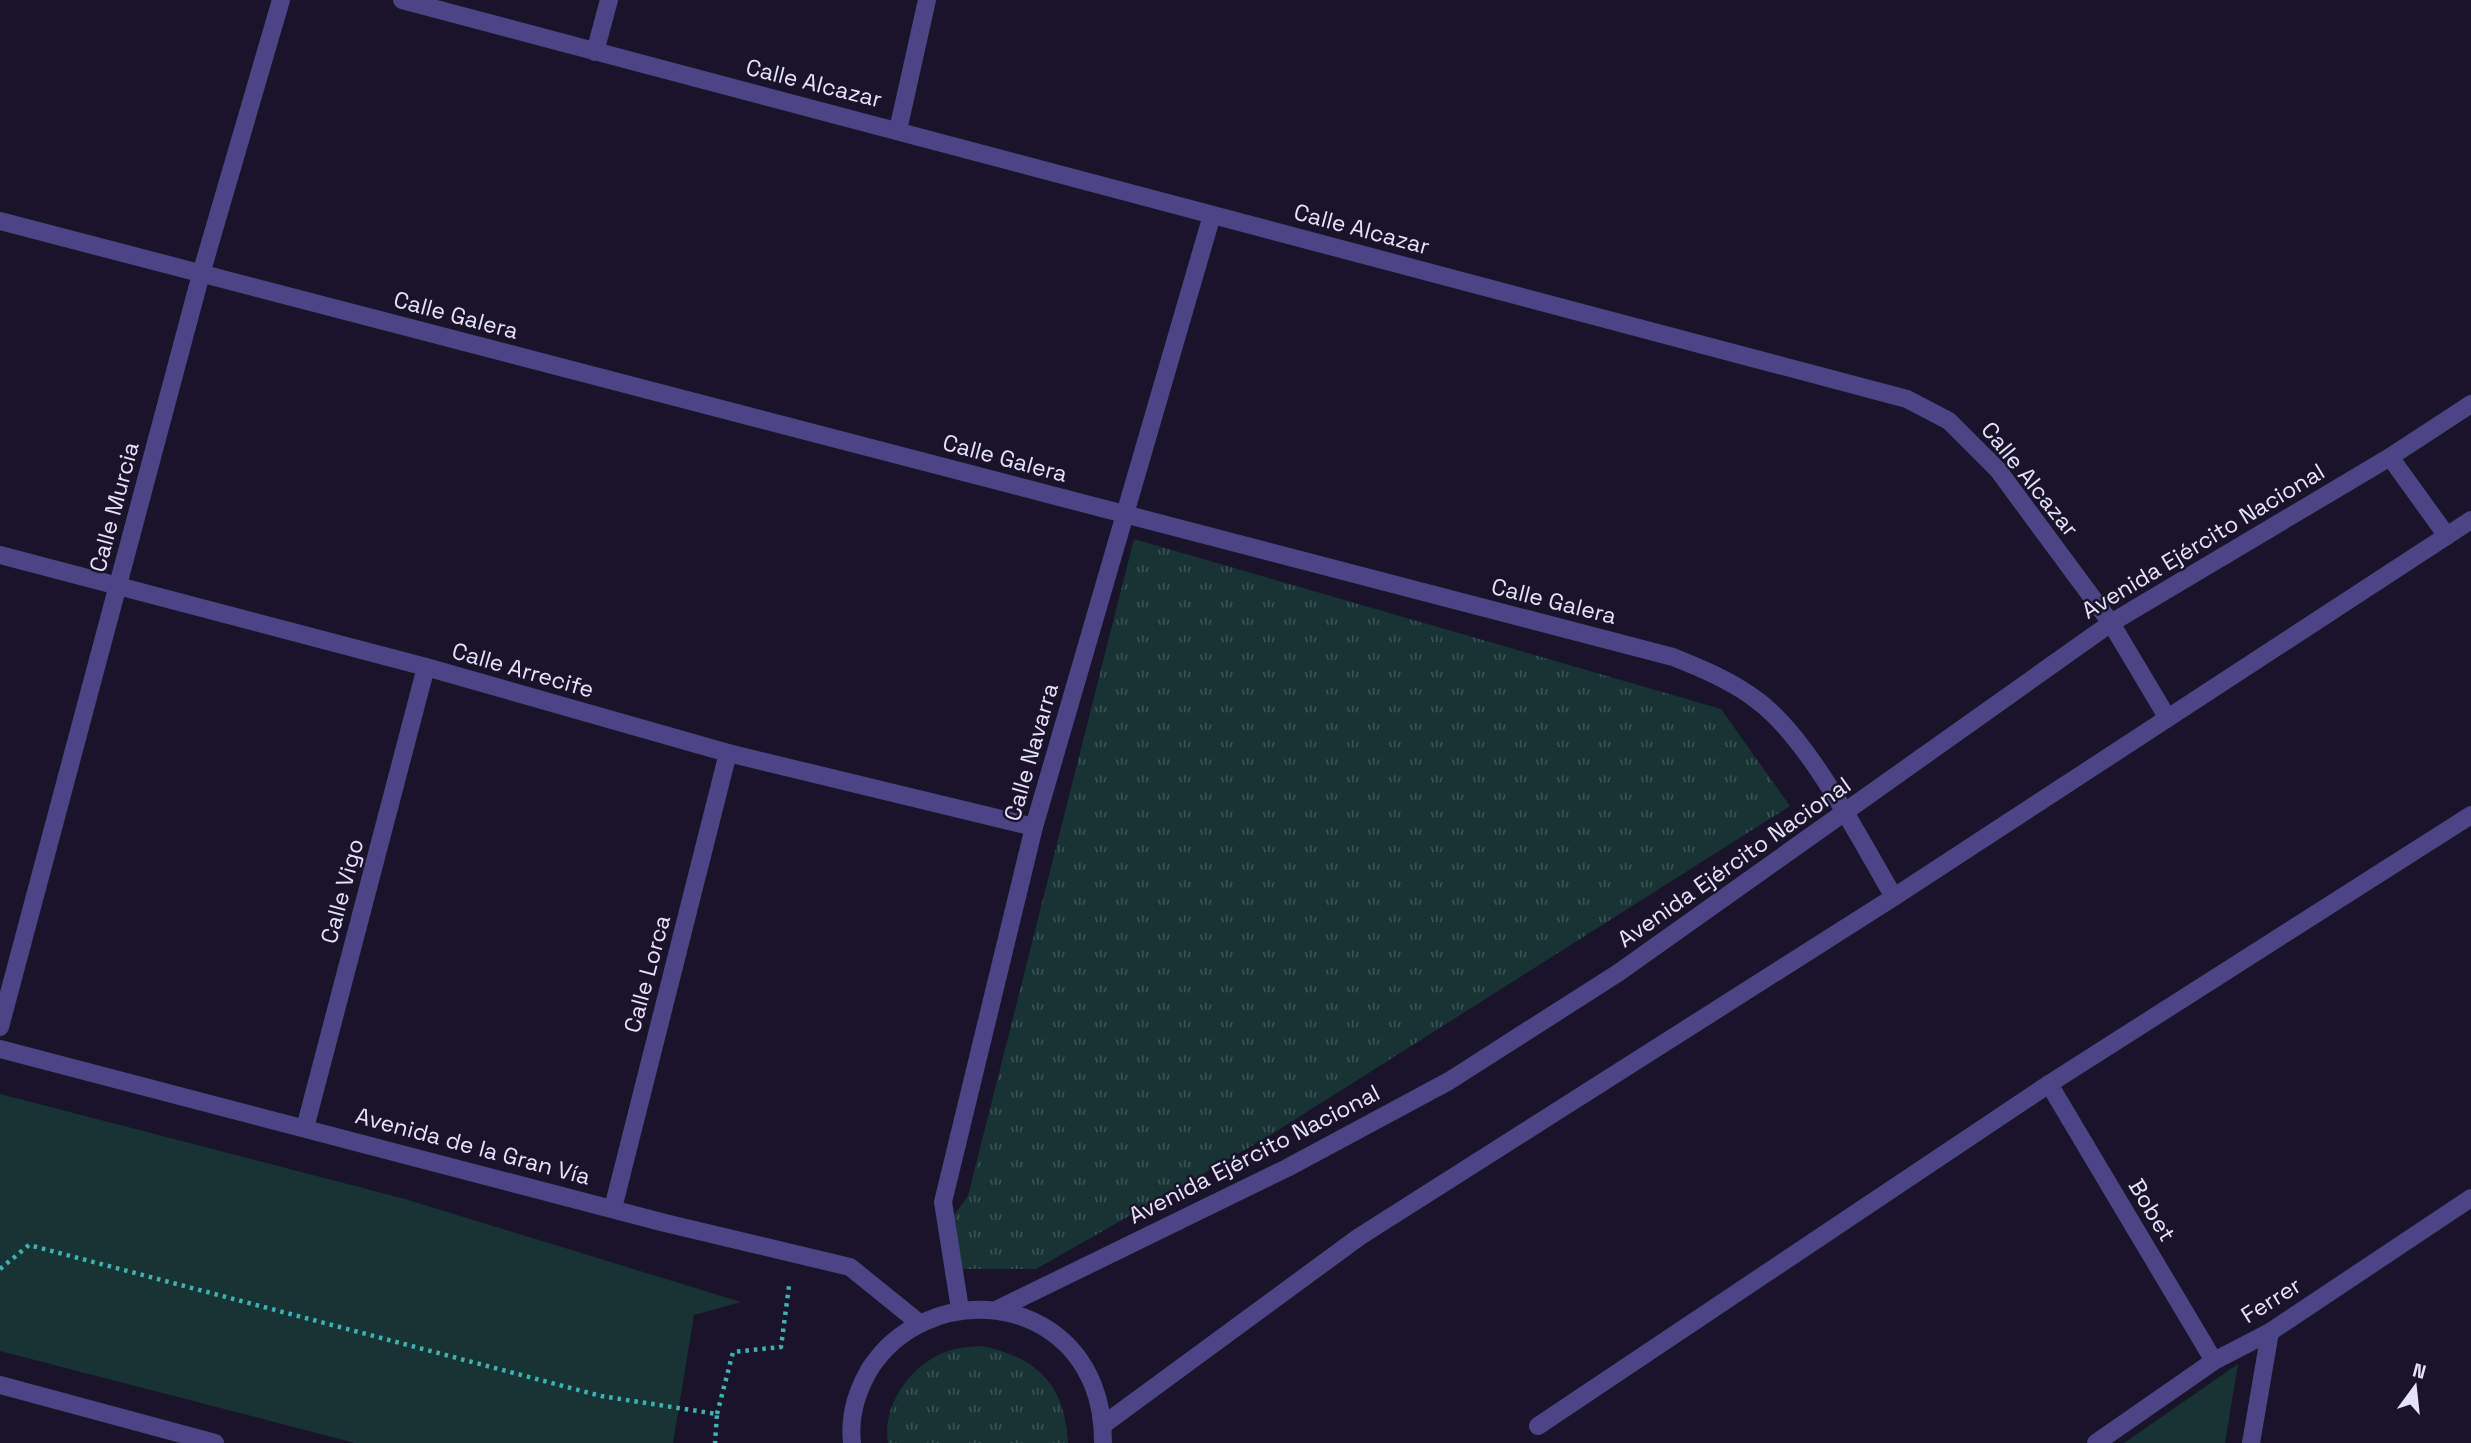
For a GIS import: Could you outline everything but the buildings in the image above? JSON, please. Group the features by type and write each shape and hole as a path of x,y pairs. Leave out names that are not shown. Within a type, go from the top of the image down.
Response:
{"street":[{"name":"Calle Murcia","path":"0,1027 201,274 281,0"},
{"name":"Calle Alcazar","path":"402,0 1907,399 1949,421 1974,443 1998,470 2111,623 2167,717"},
{"path":"595,52 609,0"},
{"path":"898,130 927,0"},
{"name":"Calle Navarra","path":"960,1309 943,1202 1034,827 1212,215"},
{"name":"Calle Galera","path":"0,221 1673,657 1738,687 1778,718 1845,814 1894,897"},
{"name":"Avenida Ejército Nacional","path":"996,1310 1287,1168 1449,1081 1618,973 2111,623 2390,457 2471,404"},
{"path":"2390,457 2447,536"},
{"path":"852,1443 850,1426 860,1384 884,1348 918,1322 960,1309 996,1310 1037,1323 1070,1349 1093,1384 1103,1434 1359,1237 1894,897 2471,520"},
{"name":"Calle Arrecife","path":"0,555 426,667 728,753 1034,827"},
{"name":"Calle Vigo","path":"305,1128 426,667"},
{"name":"Calle Lorca","path":"614,1208 728,753"},
{"path":"1538,1426 2049,1084 2471,815"},
{"name":"Avenida de la Gran Vía","path":"0,1049 849,1267 918,1322"},
{"name":"Bobet","path":"2049,1084 2214,1361"},
{"name":"Ferrer","path":"2096,1443 2214,1361 2270,1332 2471,1198"},
{"path":"2251,1443 2270,1332"},
{"path":"0,1385 215,1443"}],"path":[{"path":"0,1269 29,1245 601,1396 718,1414"},
{"path":"715,1443 718,1414 733,1352 781,1347 793,1254"}],"green space":[{"path":"1134,539 1721,709 1790,806 1269,1136 1036,1269 961,1269 941,1234 968,1196"},
{"path":"0,1094 405,1199 741,1302 694,1315 673,1443 355,1443 0,1351"},
{"path":"982,1346 1019,1358 1045,1377 1061,1405 1068,1443 888,1443 890,1412 904,1384 915,1372 941,1354 958,1348"},
{"path":"2238,1364 2225,1443 2124,1443"}]}
